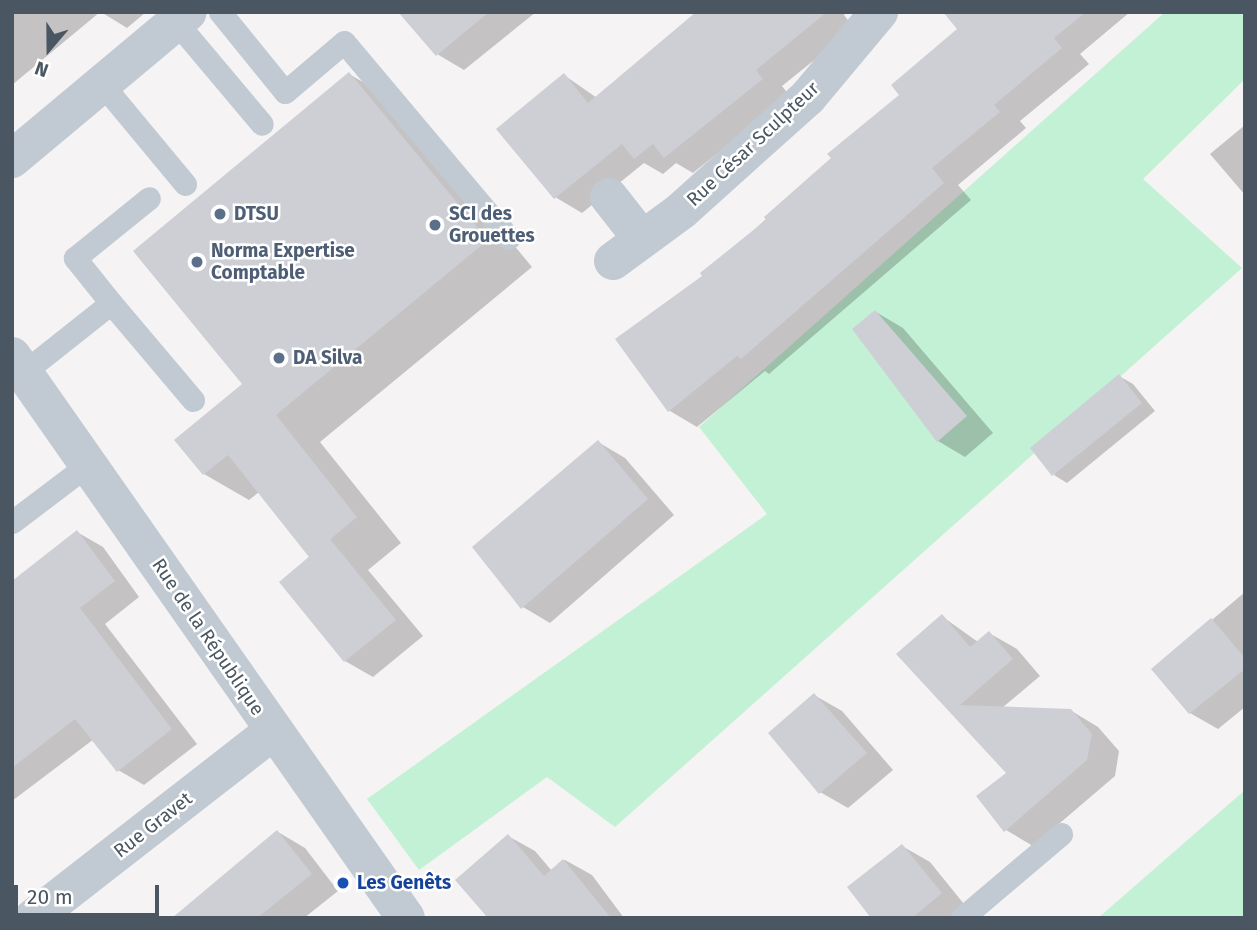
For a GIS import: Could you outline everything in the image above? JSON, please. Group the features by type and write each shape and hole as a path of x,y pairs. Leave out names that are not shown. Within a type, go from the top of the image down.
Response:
{"street":[{"name":"Rue César Sculpteur","path":"610,197 627,250 681,211 808,97 879,12"},
{"path":"12,159 182,17"},
{"name":"Rue de la République","path":"18,364 90,463 272,732 406,918"},
{"name":"Rue Gravet","path":"33,918 272,732"}],"lane":[{"path":"220,12 285,92 344,42 509,239"},
{"path":"182,17 262,124"},
{"path":"102,84 185,184"},
{"path":"149,198 75,258 193,400"},
{"path":"18,364 111,303"},
{"path":"12,522 90,463"},
{"path":"962,918 1061,834"}],"green space":[{"path":"1165,12 1245,12 1245,79 1143,179 1242,268 615,827 547,777 419,870 367,799 767,514 699,427"},
{"path":"1245,790 1245,918 1098,918"}],"building":[{"path":"398,12 489,12 436,56"},
{"path":"696,12 827,12 756,70 763,79 664,158 653,144 634,159 622,144 554,199 496,129 564,73 588,103"},
{"path":"943,12 1086,12 1054,38 1062,48 994,105 1000,112 932,168 944,183 741,359 737,356 668,412 615,339 702,276 700,273 766,220 764,217 831,158 827,154 899,95 891,85 957,29"},
{"path":"349,72 488,240 276,415 357,517 309,557 228,455 203,475 174,440 242,384 133,251"},
{"path":"875,310 967,416 937,442 852,329"},
{"path":"1119,374 1142,403 1052,476 1030,448"},
{"path":"598,440 648,499 521,609 472,547"},
{"path":"77,530 115,581 80,608 172,729 117,772 75,719 12,768 12,581"},
{"path":"330,539 396,620 344,662 279,582"},
{"path":"942,614 970,647 989,631 1013,659 960,705 1071,709 1092,734 1087,760 1004,832 976,796 1006,773 896,654"},
{"path":"1211,618 1245,658 1245,669 1189,714 1151,669"},
{"path":"814,693 867,753 819,794 768,733"},
{"path":"277,830 312,874 257,918 172,918"},
{"path":"508,834 544,876 563,859 611,918 488,918 455,880"},
{"path":"902,844 942,893 912,918 871,918 847,887"}],"place":[{"name":"DTSU","path":"220,214"},
{"name":"SCI des Grouettes","path":"435,225"},
{"name":"Norma Expertise Comptable","path":"197,262"},
{"name":"DA Silva","path":"279,358"},
{"name":"Les Genêts","path":"343,883"}]}
